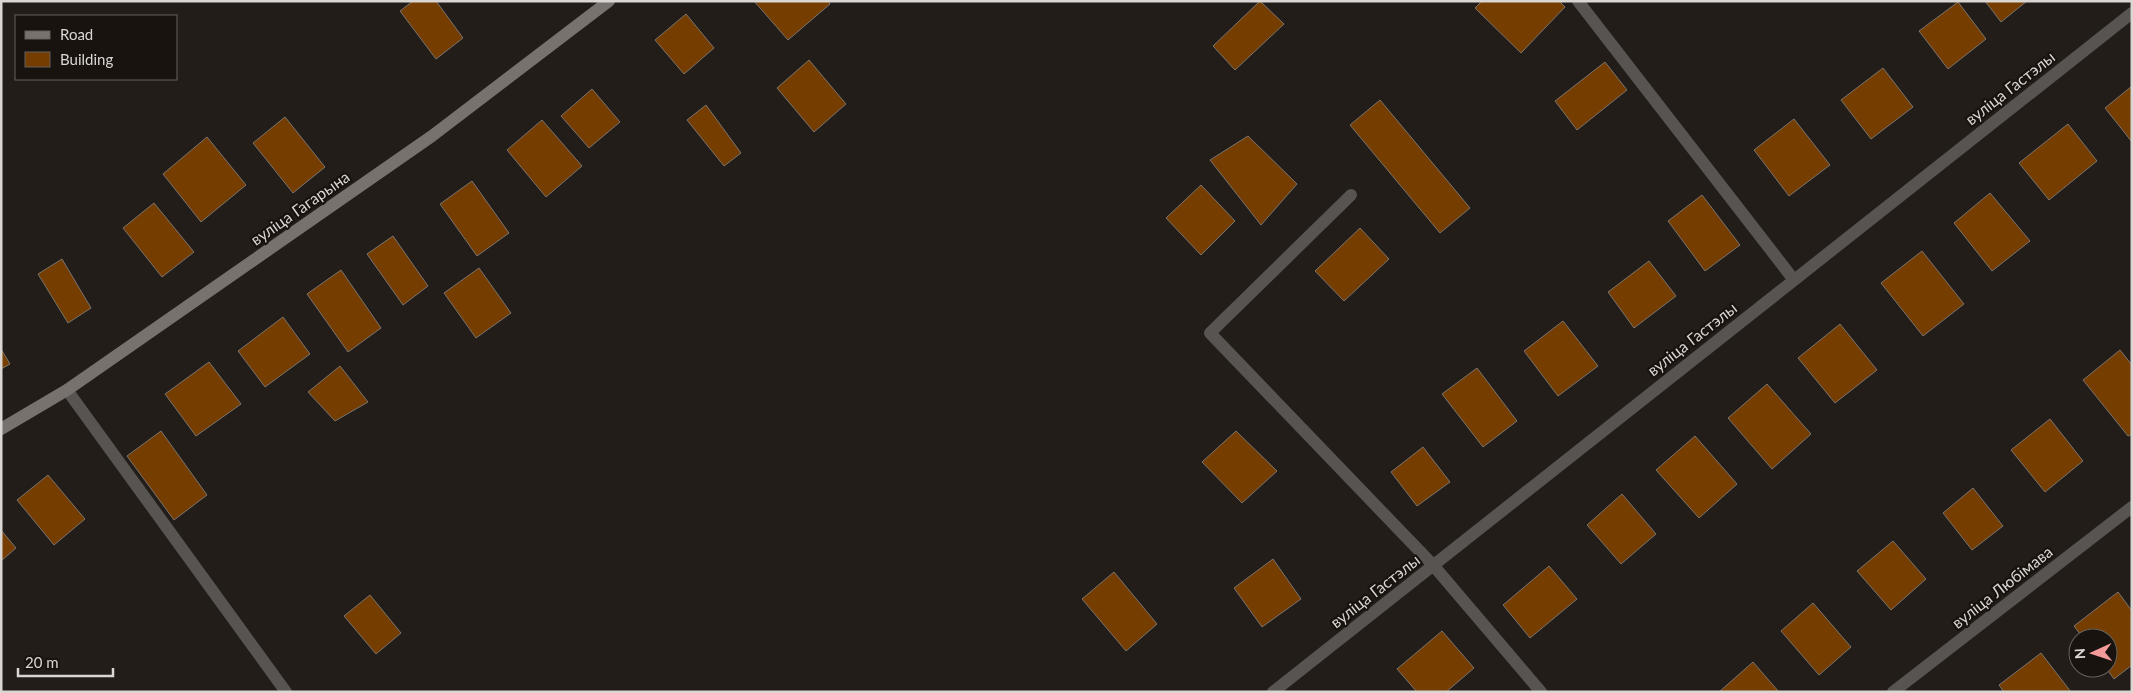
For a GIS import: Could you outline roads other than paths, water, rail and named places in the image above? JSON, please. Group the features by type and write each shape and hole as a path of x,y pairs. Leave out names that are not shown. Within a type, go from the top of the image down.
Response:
{"street":[{"name":"вуліца Гагарына","path":"1,429 67,390 432,136 609,1"},
{"path":"1578,1 1794,280"},
{"name":"вуліца Гастэлы","path":"1273,692 2132,13"},
{"path":"1350,194 1210,333 1433,565 1541,692"},
{"path":"67,390 286,692"},
{"name":"вуліца Любімава","path":"1892,692 2132,507"}]}
